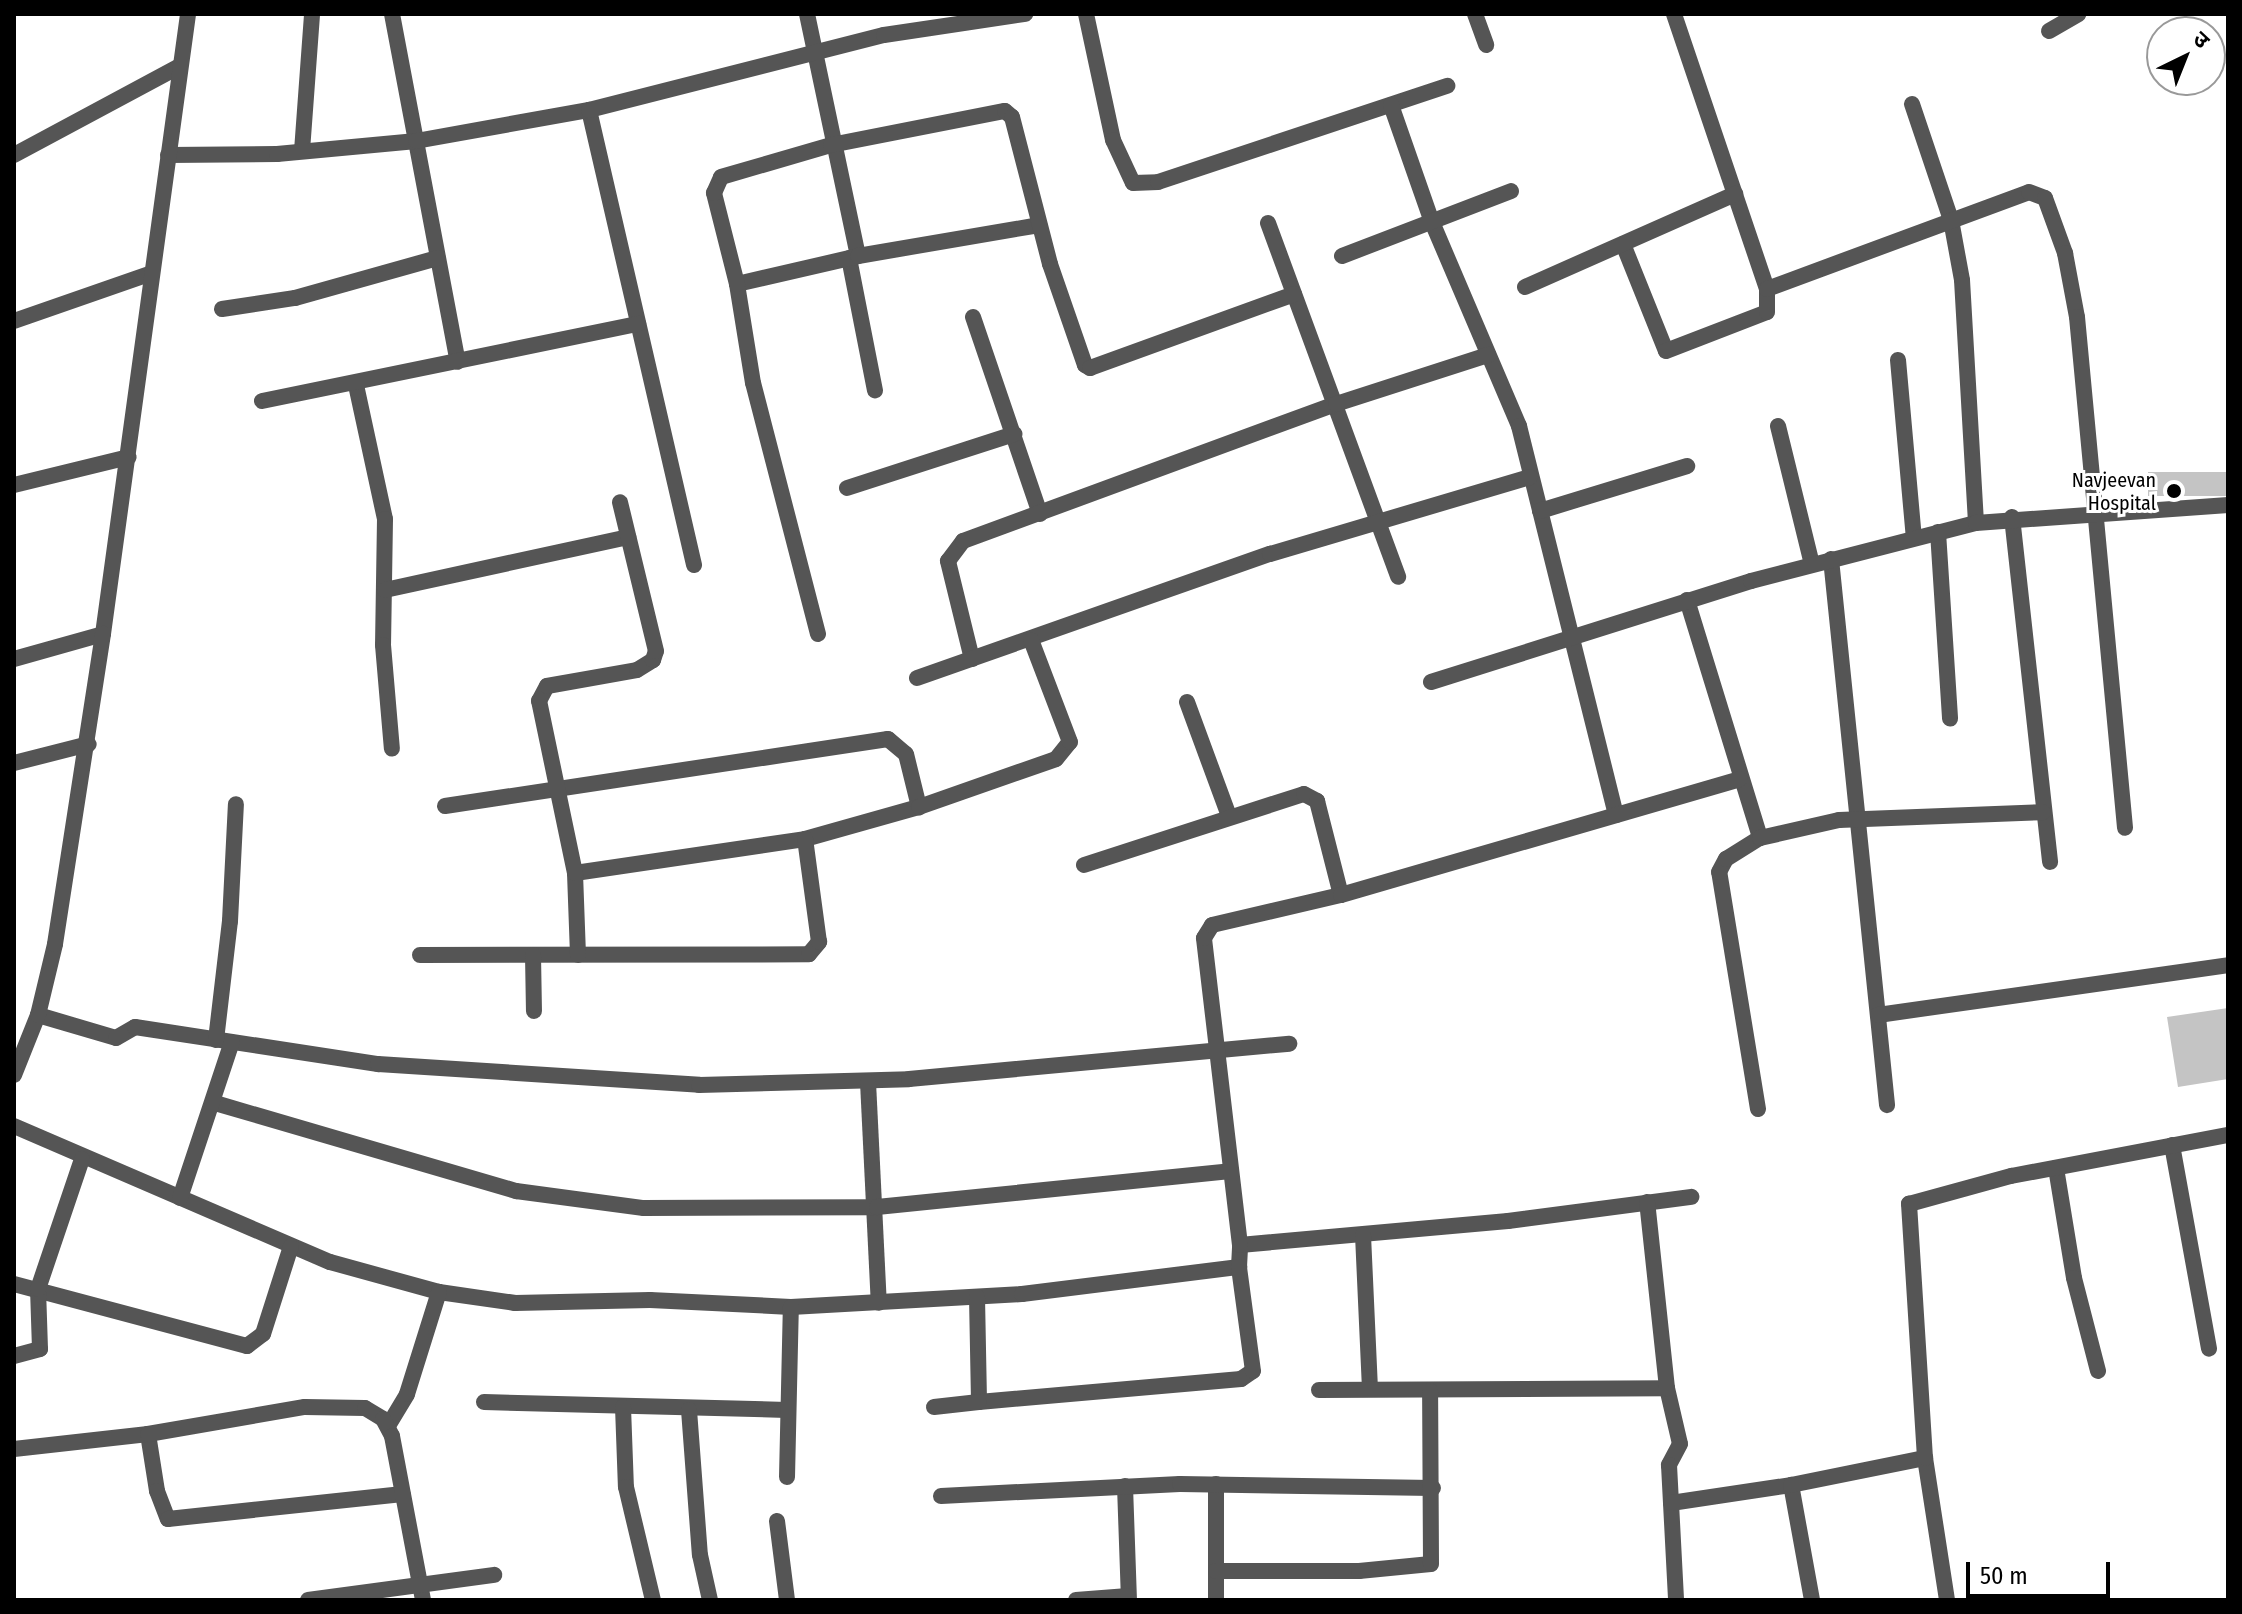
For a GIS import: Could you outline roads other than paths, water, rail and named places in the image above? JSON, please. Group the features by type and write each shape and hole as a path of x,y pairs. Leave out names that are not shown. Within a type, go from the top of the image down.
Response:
{"street":[{"path":"14,1075 20,1041 38,1015 63,903 89,744 129,457 149,274 188,14"},
{"path":"302,151 312,14"},
{"path":"392,14 458,362"},
{"path":"807,14 818,50 831,145 854,257 875,390"},
{"path":"168,155 302,151 416,141 589,110 948,19 1025,14"},
{"path":"1086,14 1113,140 1133,183 1158,182 1447,86"},
{"path":"1475,14 1486,45"},
{"path":"1623,244 1659,345 1666,351 1762,316 1768,309 1767,289 1674,14"},
{"path":"2049,31 2079,14"},
{"path":"14,155 180,66"},
{"path":"1912,104 1951,220 1962,280 1976,523"},
{"path":"1391,105 1432,222 1515,414 1616,815"},
{"path":"589,110 694,565"},
{"path":"818,634 753,383 737,284 723,243 715,184 728,173 831,145 1005,111 1012,117 1039,225 1081,358 1090,368 1294,294"},
{"path":"1342,256 1511,191"},
{"path":"1767,289 2029,192 2045,198 2069,268 2098,510 2125,828"},
{"path":"1525,287 1735,194"},
{"path":"1268,223 1380,521 1398,577"},
{"path":"737,284 854,257 1039,225"},
{"path":"222,309 295,298 437,258"},
{"path":"14,321 149,274"},
{"path":"973,317 1040,514"},
{"path":"262,401 356,385 638,324"},
{"path":"972,659 948,561 963,541 1336,404 1488,355"},
{"path":"1898,360 1914,538"},
{"path":"356,385 385,519 383,645 392,749"},
{"path":"1778,426 1812,564"},
{"path":"847,488 1014,434"},
{"path":"14,485 129,457"},
{"path":"1540,511 1687,466"},
{"path":"917,678 1380,521 1530,477"},
{"path":"578,955 575,873 556,790 540,693 557,683 637,670 656,651 620,502"},
{"path":"1431,682 1572,634 1687,600 1812,564 1976,523 2098,510 2228,505"},
{"path":"2012,517 2050,862"},
{"path":"1938,532 1950,719"},
{"path":"385,590 628,537"},
{"path":"1831,559 1861,819 1887,1105"},
{"path":"1687,600 1739,779 1760,838"},
{"path":"14,659 103,634"},
{"path":"575,873 805,839 919,807 1066,752 1070,742 1031,640"},
{"path":"1187,702 1229,816"},
{"path":"445,806 888,739 906,754 919,807"},
{"path":"14,763 89,744"},
{"path":"934,1407 1249,1376 1253,1371 1239,1267 1240,1245 1216,1049 1206,932 1223,921 1341,895 1739,779"},
{"path":"1084,865 1229,816 1314,796 1341,895"},
{"path":"180,1198 215,1103 224,1041 236,804"},
{"path":"1758,1109 1719,872 1726,859 1760,838 1861,819 2043,812"},
{"path":"420,955 809,954 819,942 805,839"},
{"path":"533,955 534,1011"},
{"path":"1878,1015 2228,965"},
{"path":"38,1015 116,1038 135,1027 378,1064 699,1085 868,1082 1289,1044"},
{"path":"868,1082 877,1207 879,1303"},
{"path":"215,1103 516,1191 656,1208 877,1207 1230,1171"},
{"path":"14,1126 82,1159 330,1262 439,1292 515,1303 650,1300 791,1307 879,1303 977,1297 1239,1267"},
{"path":"1947,1600 1925,1458 1909,1204 2056,1168 2228,1135"},
{"path":"2172,1145 2209,1349"},
{"path":"14,1356 34,1353 43,1343 38,1289 82,1159"},
{"path":"2056,1168 2074,1278 2098,1371"},
{"path":"1240,1245 1363,1235 1691,1197"},
{"path":"1647,1202 1667,1388 1680,1444 1669,1465 1676,1600"},
{"path":"1363,1235 1370,1389"},
{"path":"14,1284 247,1346 263,1334 291,1246"},
{"path":"388,1426 407,1394 439,1292"},
{"path":"977,1297 979,1402"},
{"path":"787,1477 791,1307"},
{"path":"1319,1390 1667,1388"},
{"path":"1216,1571 1410,1570 1431,1564 1433,1488 1430,1391"},
{"path":"484,1402 689,1410 787,1410"},
{"path":"14,1449 148,1434 316,1406 365,1408 388,1426 422,1594"},
{"path":"623,1407 626,1487 653,1600"},
{"path":"689,1410 699,1541 710,1600"},
{"path":"148,1434 159,1501 168,1519 403,1494"},
{"path":"1671,1503 1791,1485 1925,1458"},
{"path":"941,1496 1216,1484 1433,1488"},
{"path":"1216,1484 1216,1600"},
{"path":"1791,1485 1812,1600"},
{"path":"1076,1600 1129,1598 1125,1486"},
{"path":"777,1521 787,1600"},
{"path":"308,1600 422,1594 494,1575"}],"place":[{"name":"Navjeevan Hospital","path":"2174,491"}]}
